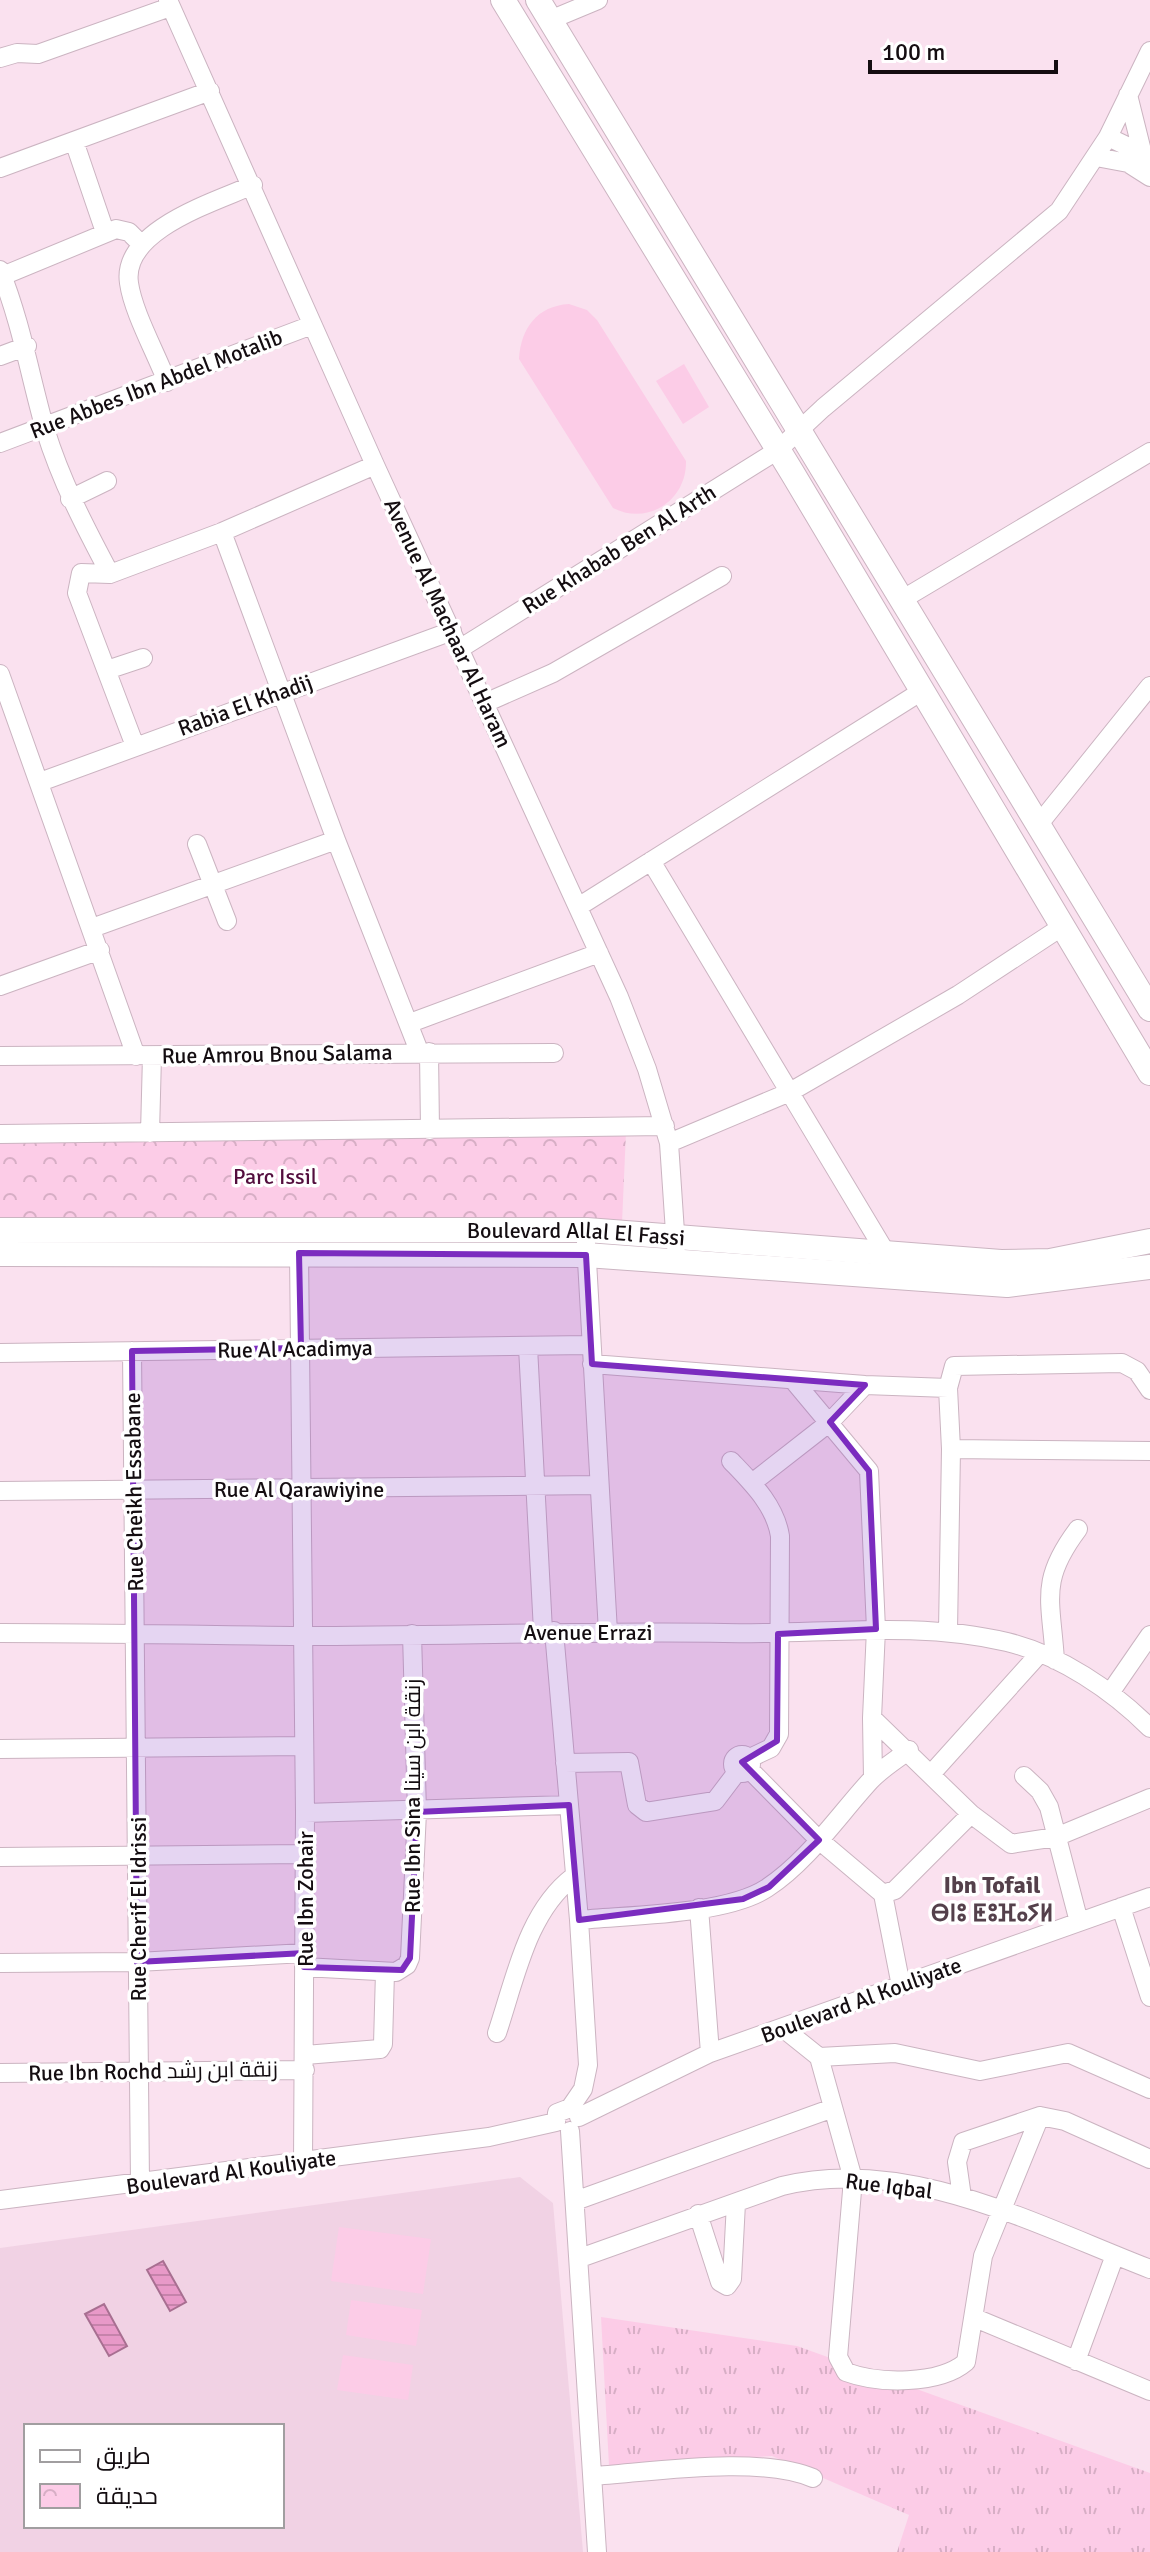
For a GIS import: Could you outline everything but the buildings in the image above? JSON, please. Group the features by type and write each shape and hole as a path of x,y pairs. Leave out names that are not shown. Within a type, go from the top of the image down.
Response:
{"main road":[{"path":"503,0 778,450 1150,1073"},
{"path":"544,10 1150,1009"},
{"name":"Boulevard Allal El Fassi","path":"0,1230 587,1230 1001,1262 1050,1261 1143,1240"},
{"name":"Boulevard Allal El Fassi","path":"0,1254 586,1255 1007,1285 1150,1267"}],"street":[{"path":"544,10 598,0"},
{"path":"0,57 17,53 38,54 169,3"},
{"name":"Avenue Al Machaar Al Haram","path":"169,3 253,185 375,465 599,953 647,1069 667,1135 677,1260"},
{"name":"Rue Khabab Ben Al Arth","path":"456,640 778,450 1059,211 1108,137 1150,51"},
{"path":"0,168 210,91"},
{"path":"1128,95 1148,166"},
{"path":"1108,137 1148,166"},
{"path":"74,141 105,232"},
{"path":"1096,157 1148,166"},
{"path":"167,382 129,285 128,271 141,244 164,226 253,185"},
{"path":"110,574 70,499 45,428 27,346 1,274 105,232 124,230 141,244"},
{"name":"Rue Abbes Ibn Abdel Motalib","path":"0,443 312,325"},
{"path":"0,356 27,346"},
{"path":"903,599 1150,452"},
{"path":"135,746 76,584 81,573 110,574 222,532 375,465"},
{"path":"70,499 107,481"},
{"path":"222,532 336,840 424,1052 430,1130"},
{"path":"485,703 553,673 722,576"},
{"name":"Rabia El Khadij","path":"40,782 282,692 456,640"},
{"path":"107,670 143,658"},
{"path":"0,674 6,707 40,782 100,950 144,1056 150,1133"},
{"path":"1039,824 1150,686"},
{"path":"578,907 922,691"},
{"path":"92,928 336,840"},
{"path":"197,844 227,921"},
{"path":"651,861 886,1253"},
{"path":"0,1134 430,1130 667,1135 790,1092 958,995 1063,926"},
{"path":"0,986 100,950"},
{"path":"410,1023 599,953"},
{"name":"Rue Amrou Bnou Salama","path":"0,1056 554,1053"},
{"path":"587,1230 591,1354 608,1632"},
{"name":"Rue Ibn Zohair","path":"299,1253 305,1813 303,2163"},
{"path":"528,1347 548,1631 565,1763 579,1920 587,2075 568,2119 580,2258 597,2552"},
{"name":"Rue Al Acadimya","path":"0,1353 528,1347 793,1380 948,1388"},
{"name":"Rue Cheikh Essabane","path":"132,1351 136,1633"},
{"path":"948,1631 951,1449 948,1388 952,1370 959,1364 1122,1363 1137,1371 1150,1390"},
{"path":"793,1380 869,1471 876,1629 873,1778"},
{"path":"752,1483 830,1422 865,1385"},
{"path":"951,1449 1150,1451"},
{"path":"565,1763 629,1762 637,1805 646,1812 715,1801 746,1767 771,1748 779,1734 777,1519 752,1483 731,1461"},
{"name":"Rue Al Qarawiyine","path":"0,1491 598,1485"},
{"path":"932,1773 1047,1656 1050,1583 1060,1553 1078,1529"},
{"name":"Avenue Errazi","path":"0,1633 303,1636 548,1631 778,1634 876,1629 948,1631 1008,1643 1047,1656 1110,1693 1150,1728"},
{"name":"Rue Cherif El Idrissi","path":"136,1633 140,2184"},
{"name":"Rue Ibn Sina زنقة ابن سينا","path":"385,1972 402,1970 410,1958 417,1812 412,1634"},
{"path":"1110,1693 1150,1635"},
{"path":"872,1718 909,1750 971,1814 1011,1844 1056,1837 1150,1798"},
{"path":"0,1749 303,1746"},
{"path":"579,1920 699,1908 743,1899 769,1887 819,1840 873,1778 909,1750"},
{"path":"746,1767 819,1840 883,1894 901,1986"},
{"path":"1024,1776 1045,1798 1079,1922"},
{"path":"305,1813 569,1805"},
{"path":"883,1894 895,1890 971,1814"},
{"path":"0,1857 304,1854"},
{"path":"497,2033 541,1911 557,1889 573,1877"},
{"name":"Boulevard Al Kouliyate","path":"0,2200 489,2137 568,2119 710,2053 1150,1897"},
{"path":"1121,1907 1150,1997"},
{"path":"699,1908 710,2053"},
{"path":"0,1963 304,1960 385,1972"},
{"name":"Rue Ibn Rochd زنقة ابن رشد","path":"0,2073 139,2072 305,2062 380,2049 383,2044 385,1972"},
{"path":"784,2029 819,2057 853,2179 838,2346 840,2366 859,2377 930,2377 957,2371 966,2362 983,2256 1040,2116"},
{"path":"819,2057 895,2053 980,2071 1068,2053 1150,2089"},
{"path":"575,2201 833,2108"},
{"path":"962,2197 957,2162 963,2142 1040,2116 1065,2121 1150,2159"},
{"name":"Rue Iqbal","path":"580,2258 698,2214 796,2183 853,2179 930,2188 962,2197 1150,2269"},
{"path":"698,2214 720,2282 727,2286 732,2279 736,2203"},
{"path":"1076,2361 1115,2255"},
{"path":"975,2318 1150,2391"},
{"path":"593,2476 759,2468 795,2472 813,2478"}],"highlighted area":[{"path":"299,1253 586,1255 592,1364 865,1385 830,1422 869,1471 876,1629 778,1634 777,1741 742,1762 819,1840 769,1887 743,1899 579,1920 569,1805 417,1812 410,1958 402,1970 304,1967 305,1953 137,1962 132,1351 301,1348"}],"shaded area":[{"path":"520,2177 553,2203 583,2552 0,2552 0,2248"},
{"path":"163,2261 186,2302 170,2311 147,2270"},
{"path":"104,2304 127,2346 109,2356 85,2314"}],"green space":[{"path":"569,304 587,310 597,320 686,461 685,475 673,498 652,511 626,513 613,508 519,359 523,338 533,321 548,309"},
{"path":"684,364 709,407 683,424 656,381"},
{"name":"Parc Issil","path":"626,1132 622,1223 0,1220 0,1139"},
{"path":"339,2227 431,2239 423,2294 331,2281"},
{"path":"351,2300 422,2310 416,2346 346,2335"},
{"path":"601,2317 797,2346 1150,2473 1150,2552 897,2552 909,2515 772,2456 609,2466"},
{"path":"343,2355 413,2365 408,2400 337,2390"}],"district":[{"name":"Ibn Tofail ⴱⵏⵓ ⵟⵓⴼⴰⵢⵍ","path":"992,1899"}]}
